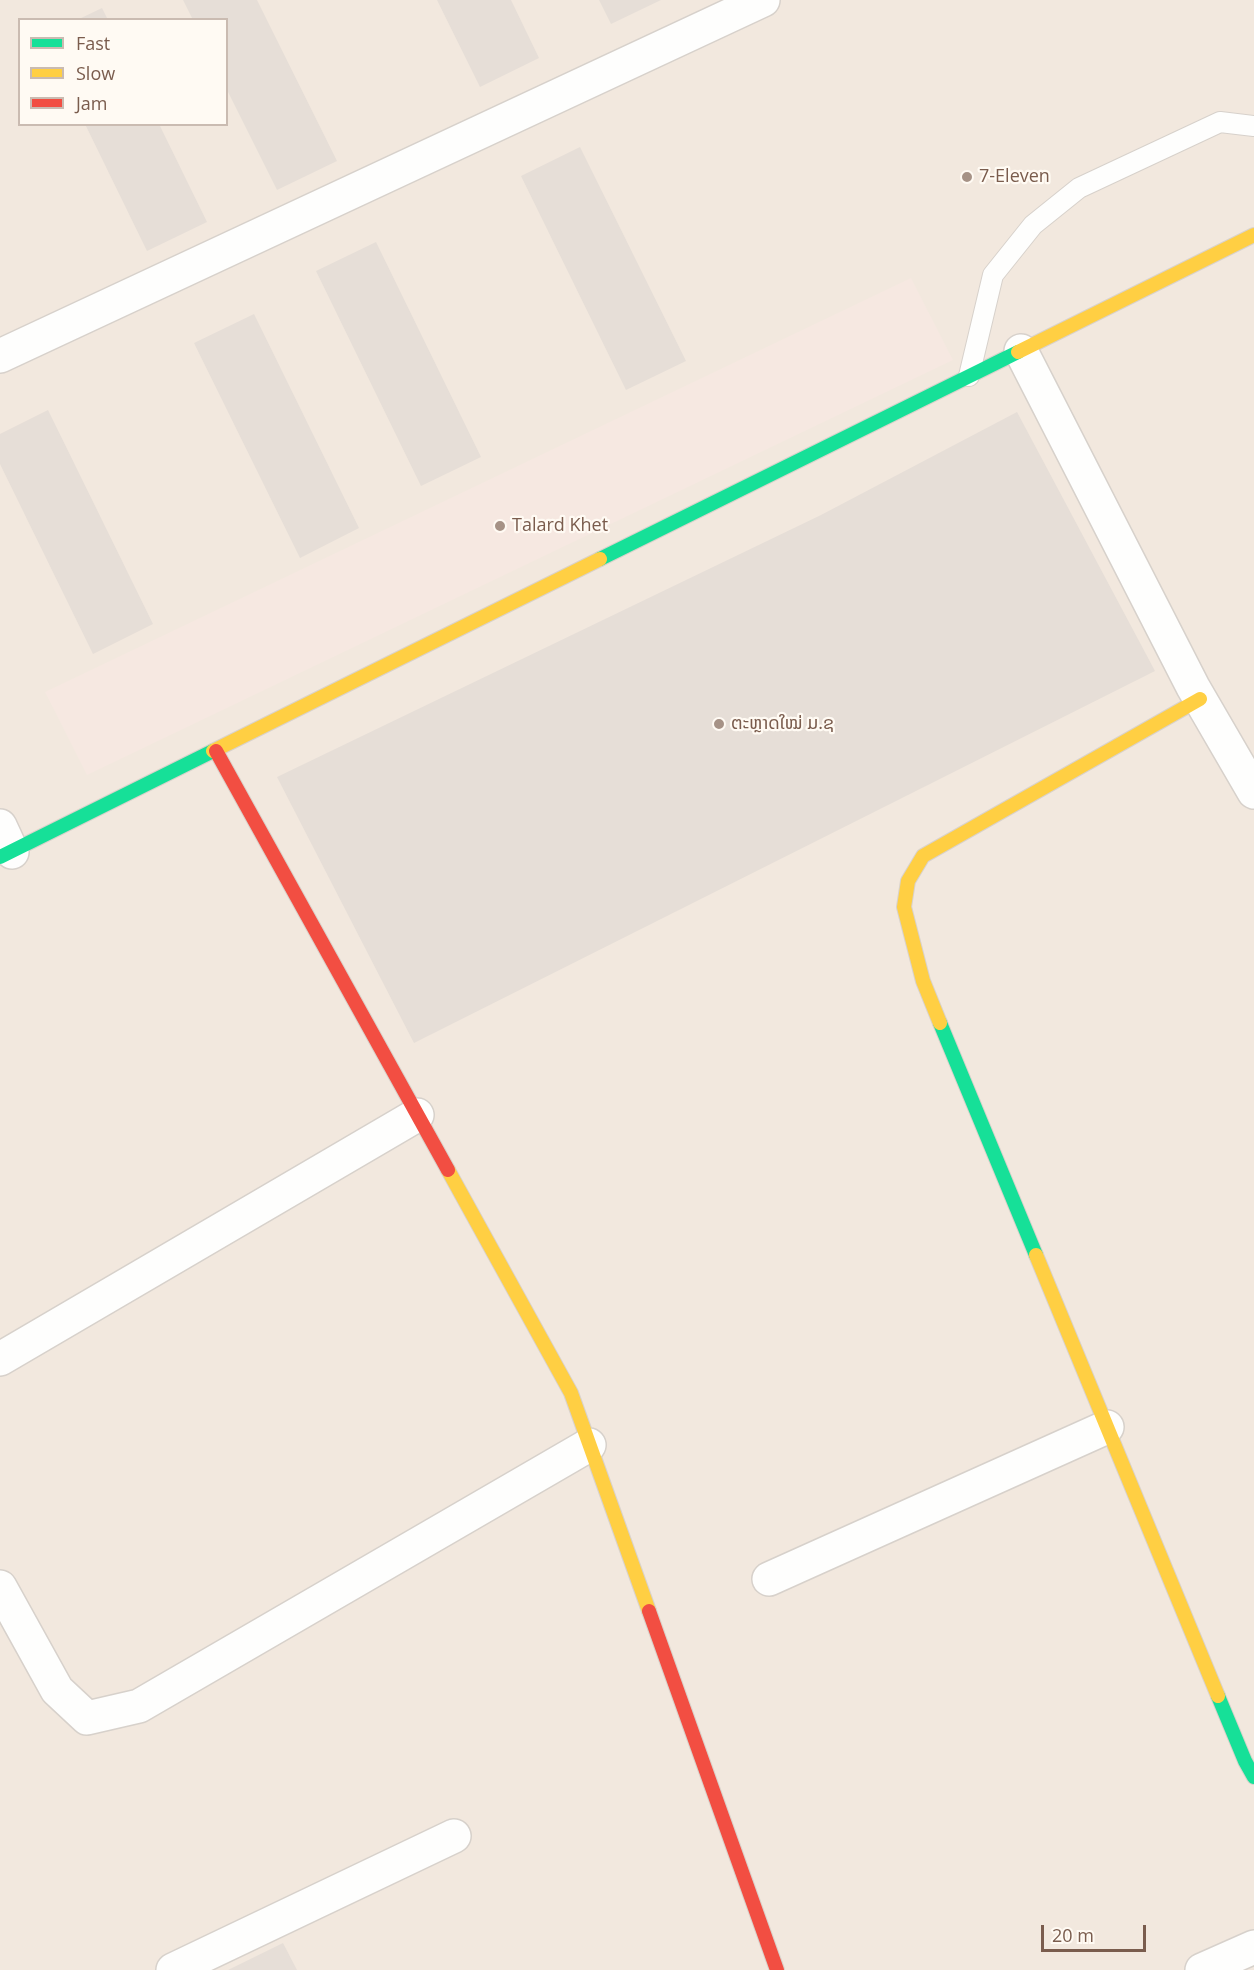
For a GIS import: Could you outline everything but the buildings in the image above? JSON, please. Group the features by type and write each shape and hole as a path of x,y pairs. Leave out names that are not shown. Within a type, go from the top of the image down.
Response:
{"street":[{"path":"0,356 763,0"},
{"path":"4,845 216,751 1254,235"},
{"path":"1021,351 1200,699 1254,792"},
{"path":"1200,699 923,856 908,881 904,907 923,981 1236,1739 1254,1777"},
{"path":"216,751 571,1393 777,1970"},
{"path":"0,1359 417,1115"},
{"path":"769,1579 1107,1427"},
{"path":"0,1587 57,1690 87,1718 139,1706 589,1445"},
{"path":"173,1970 454,1836"},
{"path":"1202,1970 1254,1947"}],"lane":[{"path":"969,376 993,275 1033,225 1079,188 1220,122 1254,126"}],"shaded area":[{"path":"0,0 1254,0 1254,1970 0,1970"},
{"name":"Talard Khet","path":"911,278 953,360 87,775 45,692"}],"traffic: fast":[{"path":"600,559 1018,352"},
{"path":"0,857 213,751"},
{"path":"940,1023 1036,1255"},
{"path":"1218,1696 1254,1777"}],"traffic: slow":[{"path":"1018,352 1254,235"},
{"path":"213,751 600,559"},
{"path":"940,1023 923,981 904,907 908,881 923,856 1200,699"},
{"path":"448,1170 571,1393 649,1611"},
{"path":"1036,1255 1218,1696"}],"traffic: jam":[{"path":"216,751 448,1170"},
{"path":"649,1611 777,1970"}],"place":[{"name":"7-Eleven","path":"967,177"},
{"name":"Talard Khet","path":"500,526"},
{"name":"ຕະຫຼາດໃໝ່ ມ.ຊ","path":"719,724"}]}
